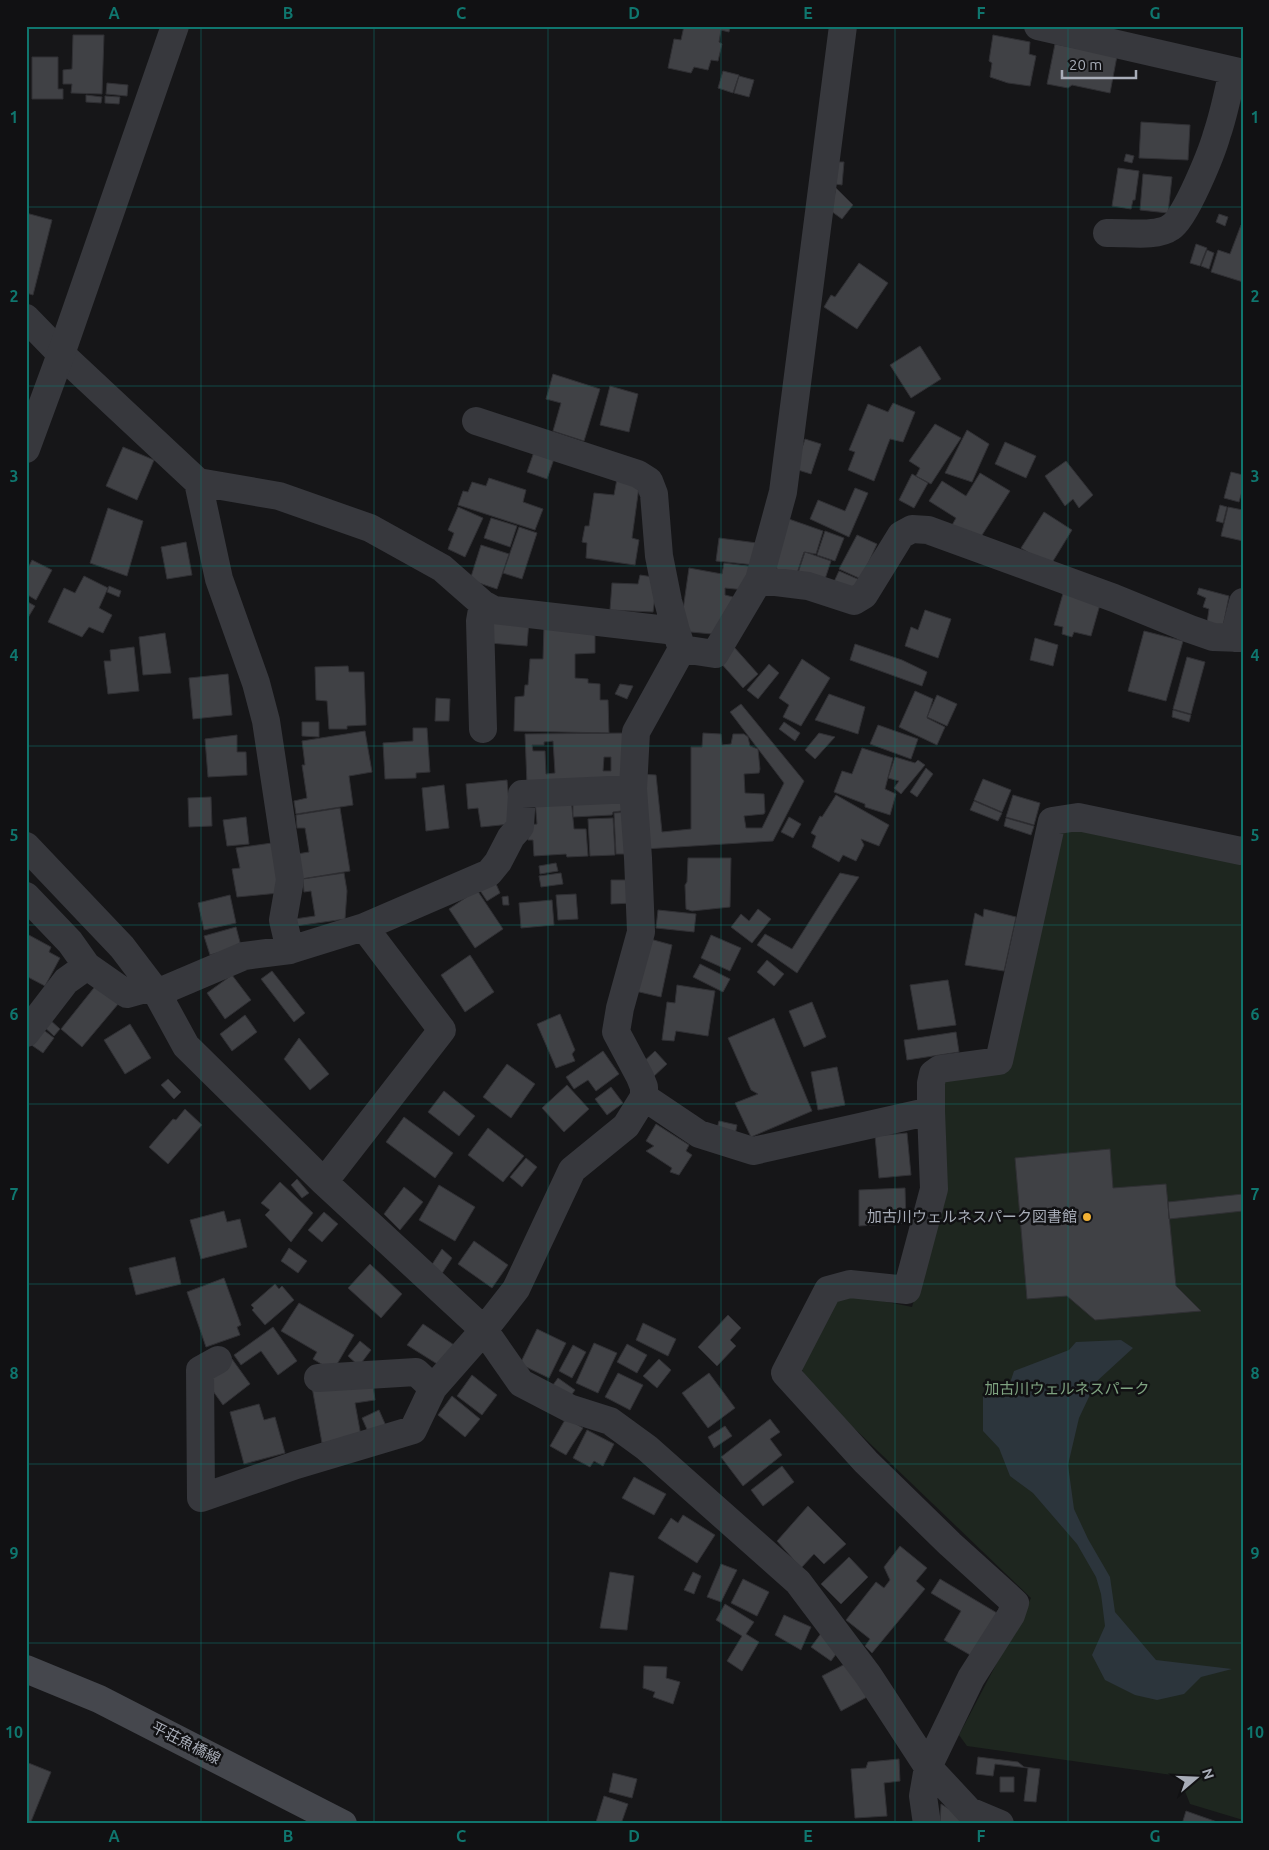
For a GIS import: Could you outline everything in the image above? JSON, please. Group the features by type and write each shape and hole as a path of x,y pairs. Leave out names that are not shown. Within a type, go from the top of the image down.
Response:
{"main road":[{"name":"平荘魚橋線","path":"26,1669 99,1699 343,1824"}],"street":[{"path":"26,448 61,354 175,26"},
{"path":"26,318 61,354 198,482 279,496 370,528 442,568 483,604 494,610 679,640 715,654 758,580 783,492 843,26"},
{"path":"1038,26 1238,72 1217,135 1190,200 1177,223 1165,231 1107,233"},
{"path":"218,1360 200,1370 202,1498 296,1465 413,1430 433,1388 484,1330 516,1289 572,1170 626,1126 644,1097 644,1087 640,1077 616,1032 620,1008 641,932 633,790 636,732 679,640 668,601 659,556 654,494 649,481 638,474 476,421"},
{"path":"198,482 219,579 256,683 266,721 290,880 283,920 290,950"},
{"path":"758,580 808,586 854,601 858,600 864,595 901,535 912,529 928,530 1114,598 1213,637 1238,638 1243,602"},
{"path":"483,604 480,621 483,729"},
{"path":"30,911 70,942 87,966 127,994 155,990 244,956 290,950 364,927 489,873 498,862 511,837 520,827 522,794 633,790"},
{"path":"927,1824 923,1796 928,1766 971,1678 1011,1615 1015,1603 950,1544 866,1462 785,1373 828,1290 850,1284 907,1290 934,1189 930,1083 932,1074 940,1069 998,1062 1052,821 1078,816 1243,850"},
{"path":"26,846 122,947 155,990 186,1046 324,1182 484,1330 522,1383 569,1408 610,1420 647,1448 798,1582 868,1675 928,1766 968,1811 1000,1824"},
{"path":"324,1182 442,1030 364,927"},
{"path":"26,1033 66,981 87,966"},
{"path":"644,1097 699,1134 753,1151 931,1111"},
{"path":"318,1378 416,1372 433,1388"}],"green space":[{"name":"加古川ウェルネスパーク","path":"1075,825 1243,864 1243,1820 1190,1804 1179,1776 967,1746 959,1735 1031,1598 807,1383 801,1367 837,1300 853,1295 912,1307 945,1185 940,1085 950,1071 1007,1065 1058,831"}],"shaded area":[{"path":"1121,1340 1133,1348 1096,1382 1079,1418 1068,1465 1074,1509 1088,1539 1110,1577 1115,1612 1156,1660 1232,1669 1201,1677 1184,1694 1157,1700 1135,1695 1105,1680 1092,1655 1105,1626 1101,1594 1096,1577 1077,1544 1033,1493 1010,1476 999,1448 983,1431 983,1396 1009,1386 1014,1371 1069,1350 1076,1342"}],"building":[{"path":"684,26 730,26 729,32 721,30 719,42 722,44 718,61 711,60 708,70 694,67 691,73 668,68 674,39 681,40"},
{"path":"73,35 104,35 102,94 71,93 72,84 63,84 63,70 72,69"},
{"path":"993,35 1030,42 1029,54 1036,56 1030,86 1008,83 990,77 992,63 989,61"},
{"path":"1055,44 1117,56 1110,93 1072,85 1068,88 1047,84"},
{"path":"32,57 58,57 58,89 63,89 63,99 32,99"},
{"path":"723,71 739,75 733,93 718,88"},
{"path":"739,76 754,80 749,97 734,93"},
{"path":"107,83 128,85 127,96 106,94"},
{"path":"86,95 102,97 101,103 86,102"},
{"path":"105,96 120,97 119,104 105,103"},
{"path":"1141,122 1190,125 1188,160 1139,158"},
{"path":"1126,154 1134,156 1132,163 1124,161"},
{"path":"838,162 844,162 842,185 835,184"},
{"path":"1118,168 1139,171 1135,200 1133,200 1131,209 1112,206"},
{"path":"1143,174 1172,177 1168,213 1140,210"},
{"path":"836,188 853,205 842,219 831,211"},
{"path":"26,213 52,220 33,295 26,293"},
{"path":"1219,214 1228,217 1225,226 1216,222"},
{"path":"1241,225 1243,225 1243,282 1211,272 1218,250 1230,254"},
{"path":"1196,244 1207,248 1200,266 1190,263"},
{"path":"1207,250 1214,253 1209,269 1201,266"},
{"path":"859,263 888,283 857,329 824,307 831,295 835,297"},
{"path":"920,346 941,379 911,398 890,365"},
{"path":"553,374 600,389 584,441 553,431 561,403 546,399"},
{"path":"610,386 638,394 629,432 600,425"},
{"path":"893,403 915,412 903,442 890,439 874,481 848,470 855,452 849,450 868,404 888,412"},
{"path":"935,424 961,438 931,484 916,476 920,468 909,461"},
{"path":"967,430 989,444 972,482 945,473"},
{"path":"805,439 821,444 811,474 795,469"},
{"path":"1005,442 1036,456 1026,478 995,464"},
{"path":"123,447 154,460 137,500 106,486"},
{"path":"535,449 555,456 547,479 527,472"},
{"path":"1066,461 1093,495 1079,508 1073,499 1065,506 1045,476"},
{"path":"1231,472 1243,475 1243,488 1239,502 1224,498"},
{"path":"980,473 1010,491 977,543 951,527 956,518 929,501 942,481 966,496"},
{"path":"912,474 928,483 914,508 899,500"},
{"path":"489,478 526,490 523,502 543,509 535,530 458,505 463,491 468,492 472,482 486,486"},
{"path":"617,479 639,487 632,538 639,540 635,565 586,558 587,543 582,542 585,526 589,526 594,493 614,495"},
{"path":"855,488 868,493 849,537 810,519 818,500 845,511"},
{"path":"1220,505 1227,507 1223,523 1216,521"},
{"path":"458,507 483,518 465,557 448,549 454,533 448,530"},
{"path":"1228,507 1243,510 1243,541 1221,536"},
{"path":"108,508 143,521 127,576 90,563"},
{"path":"1044,512 1072,530 1050,566 1021,548"},
{"path":"491,518 517,526 510,547 484,538"},
{"path":"786,518 823,531 816,554 804,552 796,576 769,566"},
{"path":"519,527 537,533 522,579 503,573"},
{"path":"825,531 844,538 835,561 817,555"},
{"path":"857,535 877,544 861,579 839,569"},
{"path":"719,538 757,543 755,565 716,561"},
{"path":"186,542 192,575 167,579 161,547"},
{"path":"481,545 509,554 497,589 470,580"},
{"path":"805,552 831,561 824,582 798,573"},
{"path":"32,560 52,570 36,600 26,594 26,572"},
{"path":"724,563 755,567 745,590 725,588 725,595 741,599 712,634 680,631 689,568 722,574"},
{"path":"839,571 860,580 856,590 832,586"},
{"path":"640,575 653,577 656,590 653,612 610,610 612,583 638,584"},
{"path":"84,576 108,588 99,608 112,615 103,633 89,627 82,637 48,622 64,588 75,593"},
{"path":"109,586 121,591 119,597 107,592"},
{"path":"1199,588 1229,596 1223,626 1207,623 1209,609 1203,607 1206,598 1197,594"},
{"path":"1064,590 1101,601 1091,636 1074,632 1072,637 1062,634 1063,627 1054,625"},
{"path":"26,601 35,606 26,621"},
{"path":"925,610 951,619 938,658 905,646 911,627 918,630"},
{"path":"491,618 529,621 527,646 489,643"},
{"path":"544,625 595,635 595,653 575,654 575,678 588,679 588,683 600,684 600,700 608,700 609,733 514,731 515,697 524,696 525,685 528,685 530,659 543,659"},
{"path":"1144,631 1183,641 1166,701 1128,691"},
{"path":"165,633 171,673 143,675 139,637"},
{"path":"1035,638 1058,645 1053,666 1030,660"},
{"path":"855,644 902,660 927,672 922,686 850,660"},
{"path":"134,647 139,691 108,694 104,661 111,661 110,650"},
{"path":"734,647 758,674 743,688 719,661"},
{"path":"1187,657 1205,662 1191,714 1173,709"},
{"path":"802,659 830,678 801,726 783,717 789,705 779,698"},
{"path":"769,664 779,673 758,699 747,690"},
{"path":"348,666 349,672 364,672 366,725 347,726 347,729 329,729 327,701 316,700 315,667"},
{"path":"228,674 232,715 193,719 189,678"},
{"path":"620,684 633,686 627,699 615,694"},
{"path":"915,691 933,699 927,718 945,727 937,745 899,727"},
{"path":"829,694 865,707 858,734 815,720"},
{"path":"937,695 957,704 947,726 927,717"},
{"path":"436,698 450,699 449,721 435,721"},
{"path":"741,704 804,781 773,841 645,849 639,774 656,775 662,832 691,829 691,747 702,747 703,733 721,734 722,745 731,744 733,734 744,734 748,737 750,746 758,749 759,773 744,774 745,793 764,794 765,812 764,814 744,816 746,828 762,828 784,783 730,712"},
{"path":"1173,710 1191,715 1189,722 1172,717"},
{"path":"302,722 319,722 319,737 302,736"},
{"path":"784,722 800,733 795,741 779,729"},
{"path":"878,725 918,739 911,759 870,744"},
{"path":"413,728 427,728 430,772 416,773 416,778 385,779 383,743 413,741"},
{"path":"365,731 372,772 349,776 353,805 296,814 294,801 307,798 302,765 305,765 302,741"},
{"path":"628,733 623,787 527,785 525,734","holes":["553,741 555,773 546,774 545,751 533,751 532,745 544,745 544,742","604,757 611,757 611,771 603,771"]},
{"path":"819,733 835,737 815,759 805,750"},
{"path":"237,735 237,752 246,752 247,775 208,777 205,739"},
{"path":"862,748 893,758 885,789 896,794 890,815 865,807 865,804 834,792 842,771 852,774"},
{"path":"895,757 915,763 918,760 925,765 901,794 894,788 899,781 888,778"},
{"path":"926,768 933,774 917,797 910,792"},
{"path":"983,779 1011,790 1002,812 974,800"},
{"path":"507,780 511,824 481,827 478,808 468,809 466,784"},
{"path":"444,785 449,828 426,831 422,788"},
{"path":"836,795 889,825 879,846 861,839 864,845 856,861 843,855 839,862 812,847 816,836 811,833 820,816 822,817"},
{"path":"1013,795 1040,803 1034,825 1006,817"},
{"path":"211,797 212,826 189,827 188,798"},
{"path":"573,797 630,799 629,810 613,812 612,815 573,817"},
{"path":"571,798 574,829 586,829 588,856 567,857 566,854 534,856 533,840 528,840 528,825 537,824 535,800"},
{"path":"974,801 1002,813 998,821 970,810"},
{"path":"340,808 350,871 295,880 297,854 309,852 305,828 297,828 296,815"},
{"path":"629,812 631,854 616,854 614,813"},
{"path":"246,817 249,844 227,846 223,820"},
{"path":"789,817 801,824 793,838 781,832"},
{"path":"613,818 615,855 590,856 588,819"},
{"path":"1006,818 1034,826 1031,835 1004,826"},
{"path":"279,842 279,893 237,897 232,869 240,868 236,848"},
{"path":"688,858 731,858 730,907 692,911 686,909 685,885 687,882"},
{"path":"556,863 558,871 540,874 539,866"},
{"path":"344,873 347,891 345,919 289,927 288,920 315,916 311,891 304,892 303,879"},
{"path":"561,873 563,884 541,887 539,876"},
{"path":"840,873 859,877 797,973 757,945 765,934 792,949"},
{"path":"493,877 500,893 487,901 477,886"},
{"path":"611,880 633,880 633,903 611,904"},
{"path":"477,890 503,929 475,948 449,909"},
{"path":"576,894 578,919 558,920 556,895"},
{"path":"230,895 236,923 204,930 198,903"},
{"path":"508,896 509,905 503,905 502,897"},
{"path":"552,900 554,925 521,928 519,903"},
{"path":"758,909 771,919 752,943 731,927 741,914 749,921"},
{"path":"984,909 1016,917 1004,971 965,965 975,913 983,917"},
{"path":"658,910 696,914 694,932 656,928"},
{"path":"236,927 241,946 210,955 204,936"},
{"path":"27,934 51,947 49,952 60,958 45,986 26,976"},
{"path":"711,935 741,948 730,971 701,958"},
{"path":"650,939 672,945 661,997 635,991"},
{"path":"470,955 494,992 465,1012 441,975"},
{"path":"767,960 784,974 774,986 757,972"},
{"path":"700,964 730,979 723,992 693,977"},
{"path":"272,971 305,1013 294,1022 261,979"},
{"path":"232,975 251,1000 225,1019 207,993"},
{"path":"948,980 956,1025 918,1030 910,985"},
{"path":"97,984 119,1003 82,1047 61,1029"},
{"path":"677,985 715,991 708,1036 676,1031 674,1041 662,1040 667,1002 675,1003"},
{"path":"812,1002 826,1037 804,1047 789,1011"},
{"path":"560,1014 575,1050 572,1054 575,1061 556,1068 537,1024"},
{"path":"245,1015 257,1032 232,1051 220,1034"},
{"path":"48,1018 60,1029 54,1036 42,1025"},
{"path":"774,1018 812,1111 751,1137 735,1103 758,1094 751,1090 728,1038"},
{"path":"130,1024 151,1058 125,1074 104,1040"},
{"path":"41,1028 54,1038 43,1053 30,1044"},
{"path":"956,1032 959,1052 907,1060 904,1040"},
{"path":"299,1038 329,1074 310,1090 284,1059"},
{"path":"603,1051 619,1074 596,1091 588,1080 574,1089 566,1077"},
{"path":"655,1051 667,1064 652,1078 640,1065"},
{"path":"507,1064 535,1084 511,1118 483,1097"},
{"path":"837,1067 845,1105 818,1110 811,1072"},
{"path":"168,1079 181,1092 174,1099 161,1085"},
{"path":"567,1085 589,1109 564,1132 542,1108"},
{"path":"611,1087 623,1103 607,1115 595,1099"},
{"path":"444,1091 475,1116 459,1136 428,1112"},
{"path":"185,1109 202,1125 168,1164 149,1147 173,1119 176,1120"},
{"path":"404,1117 453,1153 435,1178 386,1142"},
{"path":"719,1121 737,1125 734,1140 715,1136"},
{"path":"656,1124 689,1145 686,1151 692,1155 679,1175 670,1172 672,1168 646,1151 654,1146 646,1141"},
{"path":"488,1128 524,1156 503,1182 468,1155"},
{"path":"907,1133 911,1175 879,1178 875,1136"},
{"path":"1110,1149 1113,1188 1166,1184 1176,1286 1201,1311 1095,1320 1067,1296 1027,1299 1015,1158"},
{"path":"526,1158 537,1167 522,1187 510,1177"},
{"path":"297,1179 309,1193 302,1198 291,1185"},
{"path":"280,1182 313,1213 291,1242 265,1215 270,1210 261,1203"},
{"path":"439,1185 475,1207 455,1241 419,1220"},
{"path":"404,1187 423,1202 400,1230 384,1214"},
{"path":"905,1188 906,1223 859,1226 859,1190"},
{"path":"1243,1194 1243,1211 1169,1219 1168,1202"},
{"path":"224,1211 227,1222 240,1219 247,1247 201,1259 190,1220"},
{"path":"324,1212 338,1224 322,1242 308,1230"},
{"path":"474,1241 508,1265 492,1288 458,1264"},
{"path":"289,1248 307,1261 298,1273 281,1261"},
{"path":"442,1249 452,1258 441,1275 431,1266"},
{"path":"175,1257 181,1284 136,1295 129,1268"},
{"path":"370,1264 402,1294 381,1318 348,1288"},
{"path":"224,1278 241,1325 237,1327 240,1335 206,1347 187,1292"},
{"path":"275,1284 279,1289 282,1286 294,1300 265,1325 252,1310 254,1308 251,1305"},
{"path":"299,1303 354,1335 333,1371 313,1359 317,1352 281,1331"},
{"path":"728,1315 741,1328 730,1340 736,1346 717,1366 698,1347"},
{"path":"643,1323 676,1339 668,1356 636,1340"},
{"path":"423,1324 457,1347 442,1367 407,1345"},
{"path":"273,1327 297,1361 278,1375 261,1351 241,1365 234,1355"},
{"path":"537,1329 566,1343 549,1378 520,1364"},
{"path":"360,1341 371,1350 359,1366 348,1356"},
{"path":"594,1343 617,1353 598,1393 576,1383"},
{"path":"627,1344 647,1355 637,1373 617,1362"},
{"path":"573,1345 586,1352 572,1378 559,1371"},
{"path":"232,1359 250,1384 223,1405 205,1380"},
{"path":"659,1359 671,1370 657,1388 643,1376"},
{"path":"618,1373 643,1385 630,1410 605,1397"},
{"path":"709,1373 735,1408 708,1428 682,1393"},
{"path":"472,1375 497,1395 482,1415 457,1396"},
{"path":"372,1377 375,1400 355,1403 361,1436 322,1443 312,1387"},
{"path":"558,1378 575,1390 567,1401 550,1389"},
{"path":"452,1396 480,1419 465,1437 438,1415"},
{"path":"259,1404 264,1420 275,1417 285,1453 244,1464 230,1412"},
{"path":"379,1410 386,1426 369,1434 362,1418"},
{"path":"566,1418 583,1428 566,1455 550,1446"},
{"path":"770,1419 780,1432 770,1439 782,1455 743,1486 721,1457"},
{"path":"725,1426 732,1436 714,1448 708,1437"},
{"path":"587,1430 614,1444 603,1466 594,1461 590,1467 573,1458"},
{"path":"782,1466 794,1482 763,1506 751,1490"},
{"path":"634,1477 666,1494 654,1515 622,1498"},
{"path":"808,1506 846,1544 824,1564 814,1554 801,1568 777,1541"},
{"path":"683,1515 715,1535 697,1563 658,1538 671,1518 678,1523"},
{"path":"900,1546 927,1568 916,1581 925,1589 872,1653 865,1646 870,1639 846,1620 876,1582 884,1588 890,1580 884,1567"},
{"path":"849,1557 868,1577 841,1604 821,1584"},
{"path":"721,1564 737,1570 721,1602 707,1597"},
{"path":"610,1572 634,1576 627,1630 600,1628"},
{"path":"693,1572 701,1576 694,1594 684,1590"},
{"path":"743,1579 769,1592 757,1616 731,1603"},
{"path":"940,1579 997,1613 972,1656 944,1640 961,1611 931,1593"},
{"path":"725,1604 754,1622 746,1634 759,1642 742,1671 727,1661 742,1636 716,1620"},
{"path":"784,1615 811,1627 801,1650 775,1635"},
{"path":"822,1632 842,1646 831,1661 811,1647"},
{"path":"849,1662 867,1697 841,1711 822,1676"},
{"path":"644,1666 667,1667 666,1678 680,1682 673,1704 653,1697 655,1692 643,1688"},
{"path":"978,1757 1018,1762 1024,1767 1040,1769 1036,1802 1024,1801 1028,1768 995,1764 993,1776 976,1774"},
{"path":"899,1759 900,1781 884,1783 887,1816 855,1818 851,1769 866,1768 868,1762"},
{"path":"26,1762 51,1772 30,1824 26,1823"},
{"path":"613,1773 637,1779 632,1798 609,1792"},
{"path":"1000,1777 1014,1777 1014,1792 1000,1792"},
{"path":"604,1796 628,1804 621,1824 601,1824 596,1822"},
{"path":"941,1804 973,1823 973,1824 940,1824"},
{"path":"1186,1811 1220,1823 1220,1824 1182,1824"}],"place":[{"name":"加古川ウェルネスパーク図書館","path":"1087,1217"}]}
